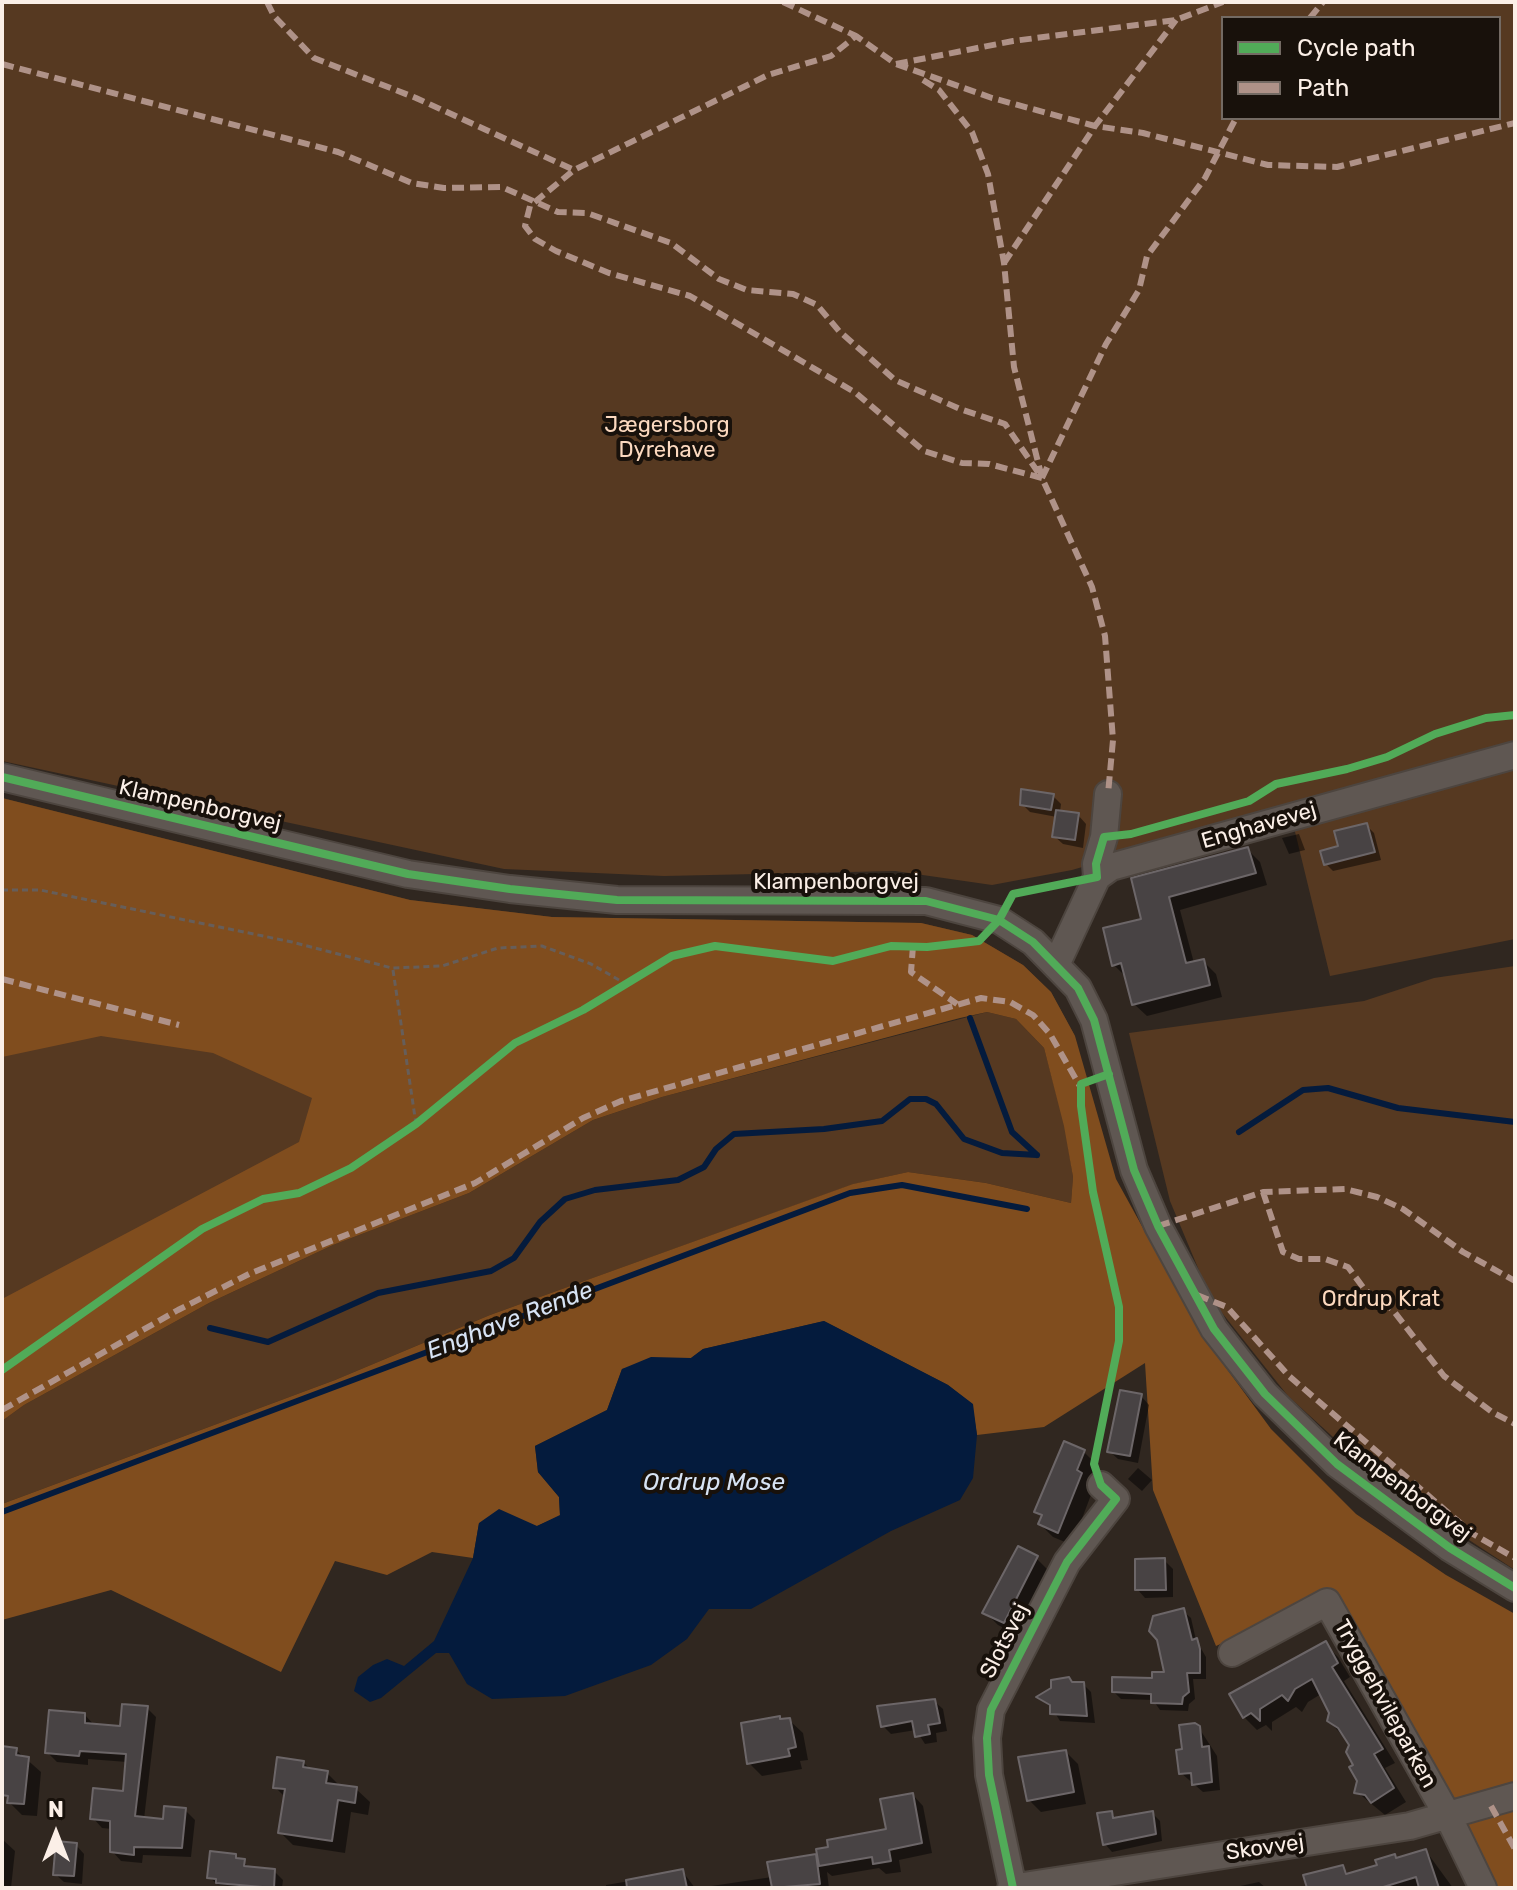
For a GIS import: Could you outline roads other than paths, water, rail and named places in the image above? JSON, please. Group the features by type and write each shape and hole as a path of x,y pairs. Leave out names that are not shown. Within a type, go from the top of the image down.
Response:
{"street":[{"name":"Enghavevej","path":"1097,877 1111,867 1515,755"},
{"name":"Klampenborgvej","path":"2,777 408,874 510,889 617,900 926,901 999,920 1057,963 1078,988 1094,1020 1134,1170 1158,1226 1214,1329 1265,1394 1337,1464 1450,1548 1515,1588"},
{"path":"1057,963 1097,877 1096,864 1104,837 1108,794"},
{"name":"Slotsvej","path":"1012,1888 989,1775 987,1738 991,1710 1067,1562 1116,1499 1101,1485"},
{"name":"Tryggehvileparken","path":"1232,1653 1327,1602 1449,1818"},
{"name":"Skovvej","path":"1012,1888 1449,1818 1515,1796"},
{"path":"1449,1818 1483,1888"}],"water":[{"name":"Ordrup Mose","path":"824,1321 948,1385 973,1404 977,1435 973,1478 960,1500 891,1531 751,1609 709,1609 687,1639 651,1665 565,1696 492,1699 467,1684 449,1653 436,1653 381,1698 370,1702 354,1691 358,1677 373,1665 387,1659 404,1666 434,1641 473,1558 479,1523 499,1509 537,1526 560,1515 559,1497 538,1472 535,1446 607,1410 622,1369 651,1357 691,1358 703,1349"}],"waterway":[{"path":"970,1018 1012,1132 1037,1155"},
{"path":"1239,1132 1303,1090 1328,1088 1398,1108 1515,1122"},
{"path":"210,1328 268,1342 378,1293 491,1271 514,1258 540,1222 565,1199 595,1190 678,1180 704,1167 716,1149 734,1134 824,1129 882,1121 910,1099 926,1099 936,1104 964,1139 1002,1153 1037,1155"},
{"name":"Enghave Rende","path":"2,1512 850,1193 902,1185 1027,1209"}],"park label":[{"name":"Jægersborg Dyrehave","path":"667,438"},
{"name":"Ordrup Krat","path":"1381,1300"}]}
